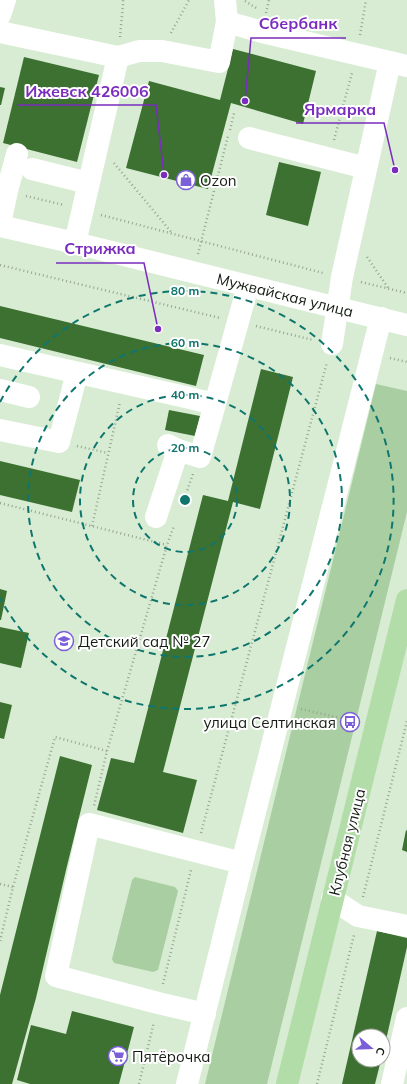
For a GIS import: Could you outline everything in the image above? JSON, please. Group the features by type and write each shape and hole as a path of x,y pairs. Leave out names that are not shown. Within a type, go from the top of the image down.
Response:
{"main road":[{"name":"Клубная улица","path":"287,1084 332,899 402,638 407,600"}],"street":[{"path":"0,15 5,0"},
{"path":"0,32 118,57 139,52 162,51 219,62 227,22 225,0"},
{"path":"227,22 262,32 399,64 366,168 342,278 332,344"},
{"path":"74,243 118,57"},
{"path":"249,138 366,168"},
{"path":"0,225 17,154"},
{"path":"32,170 88,183"},
{"name":"Мужвайская улица","path":"0,225 407,325"},
{"path":"156,517 173,448 200,456 216,404 248,286"},
{"path":"187,1084 381,318"},
{"path":"0,355 216,404"},
{"path":"0,430 59,442 77,373"},
{"path":"0,390 29,397"},
{"path":"205,1014 56,976 89,824 242,863"},
{"path":"332,899 358,916 407,926"},
{"path":"392,1084 407,1018"}],"path":[{"path":"118,57 123,4 122,0"},
{"path":"162,51 189,0"},
{"path":"329,158 357,54 366,0"},
{"path":"194,273 234,113"},
{"path":"98,143 172,233"},
{"path":"7,192 407,294"},
{"path":"351,236 390,289"},
{"path":"0,265 332,344 196,851 139,1084"},
{"path":"372,354 407,362"},
{"path":"92,526 124,382"},
{"path":"59,442 108,454"},
{"path":"0,503 168,545 107,751 89,824"},
{"path":"283,705 340,718"},
{"path":"0,942 13,887 55,737 107,751"},
{"path":"0,884 13,887"}],"green space":[{"path":"376,384 407,391 407,512 267,1084 205,1084"},
{"path":"135,877 175,887 178,891 158,970 153,972 114,963 112,959 132,880"}],"building":[{"path":"233,49 316,71 303,124 231,103 208,189 126,168 149,81 220,100"},
{"path":"24,57 99,75 77,162 3,143"},
{"path":"0,87 5,88 1,105 0,105"},
{"path":"279,162 321,172 308,226 266,215"},
{"path":"0,306 204,355 196,386 0,338"},
{"path":"261,369 293,377 260,509 233,502 163,772 197,780 183,833 97,810 111,758 134,763 203,495 228,501"},
{"path":"169,410 200,416 195,436 165,430"},
{"path":"0,461 80,480 72,512 0,495"},
{"path":"0,589 7,591 1,620 0,620"},
{"path":"0,627 29,633 21,668 0,663"},
{"path":"0,702 12,705 4,739 0,738"},
{"path":"60,756 92,765 36,998 12,1084 0,1084 0,995"},
{"path":"406,830 407,831 407,852 402,850"},
{"path":"377,931 407,938 407,947 389,1028 355,1028"},
{"path":"72,1011 134,1027 119,1084 30,1084 17,1080 31,1025 66,1034"},
{"path":"351,1045 351,1068 379,1068 375,1084 342,1084"}],"place":[{"name":"Сбербанк","path":"245,101"},
{"name":"Ярмарка","path":"395,170"},
{"name":"Ижевск 426006","path":"164,175"},
{"name":"Ozon","path":"186,180"},
{"name":"Стрижка","path":"158,329"},
{"name":"Детский сад № 27","path":"64,641"},
{"name":"улица Селтинская","path":"350,722"},
{"name":"Пятёрочка","path":"118,1056"}]}
